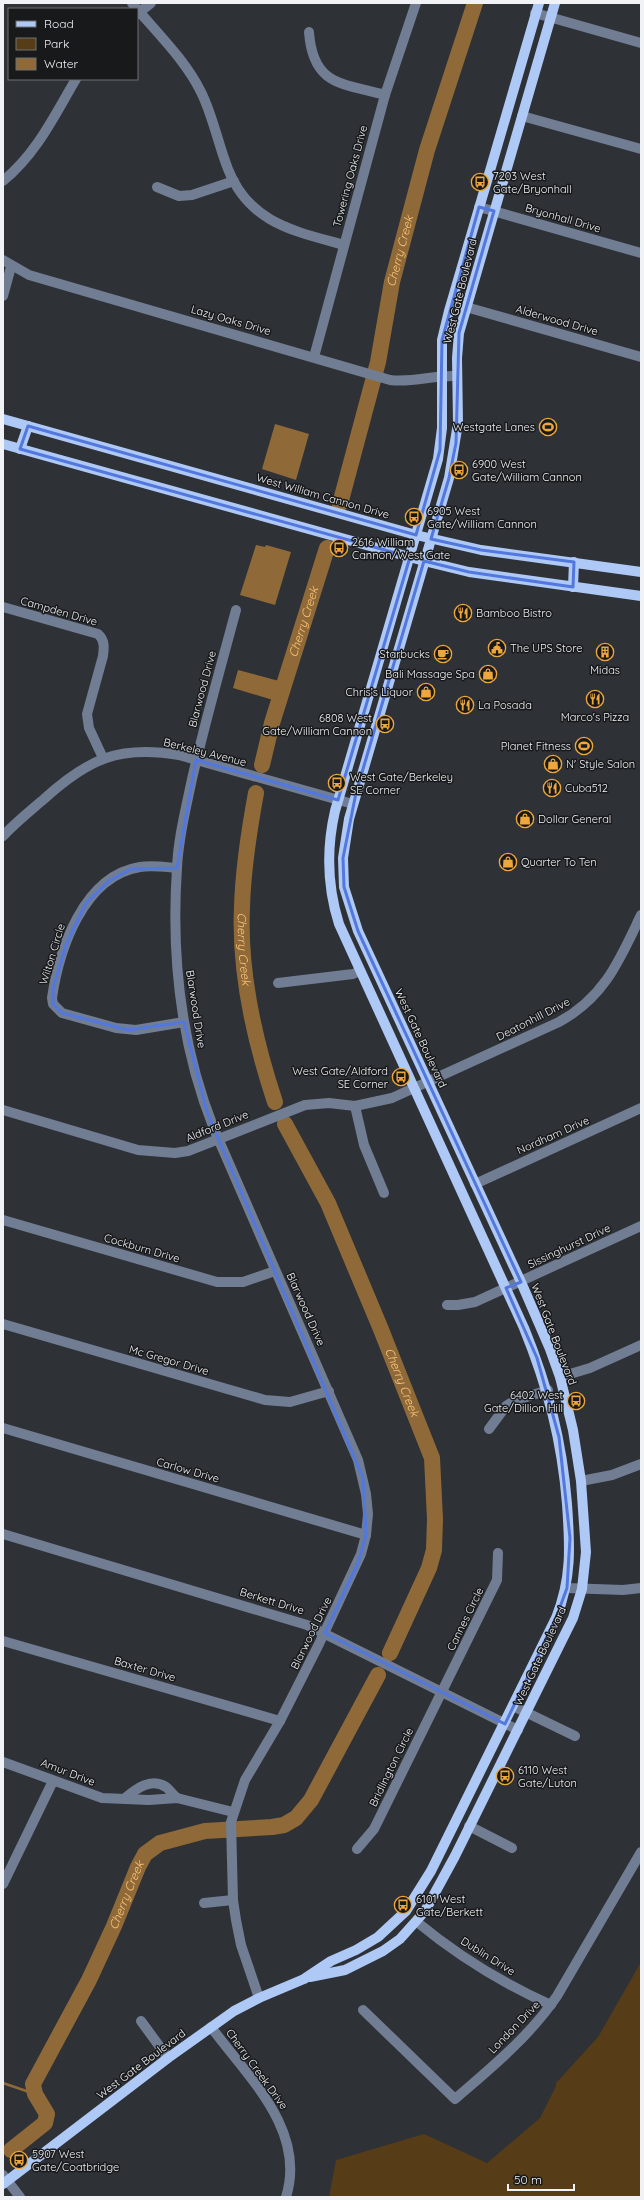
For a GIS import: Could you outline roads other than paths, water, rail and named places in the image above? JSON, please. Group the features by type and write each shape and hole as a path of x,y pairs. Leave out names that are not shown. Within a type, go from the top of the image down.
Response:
{"main road":[{"name":"West Gate Boulevard","path":"304,1979 331,1961 356,1950 378,1937 408,1908 425,1881 505,1724 556,1618 567,1588 570,1554 566,1485 559,1437 548,1390 537,1358 506,1288 339,924 330,884 328,855 330,834 338,800 440,450 442,428 442,340 538,3"},
{"name":"West Gate Boulevard","path":"4,2180 210,2027 259,1998 304,1979 336,1972 366,1961 400,1939 417,1922 433,1898 527,1713 573,1618 582,1588 586,1552 581,1481 574,1430 560,1377 521,1282 350,910 344,886 343,858 353,804 383,708 430,538 449,478 456,443 457,345 466,307 555,3"},
{"name":"West William Cannon Drive","path":"3,418 416,535 481,550 641,572"},
{"path":"20,449 28,426"},
{"path":"3,444 424,561 469,572 641,596"},
{"path":"573,587 574,562"},
{"path":"366,705 383,708"}],"street":[{"path":"151,3 138,13 197,84 234,181 247,201 271,221 287,229 344,245"},
{"name":"Towering Oaks Drive","path":"314,357 385,95 416,3"},
{"path":"536,13 641,43"},
{"path":"309,32 314,61 320,71 339,82 385,95"},
{"path":"3,181 30,155 41,140 75,80"},
{"path":"522,116 641,149"},
{"path":"157,186 179,196 192,195 234,181"},
{"name":"Bryonhall Drive","path":"479,207 641,253"},
{"path":"3,296 7,263"},
{"name":"Lazy Oaks Drive","path":"7,263 29,275 397,381 441,376 456,376"},
{"name":"Alderwood Drive","path":"466,307 641,357"},
{"path":"3,619 4,608"},
{"name":"Campden Drive","path":"4,608 98,634 101,637 104,647 103,656 87,714 89,728 104,758"},
{"name":"Blarwood Drive","path":"236,610 196,760 177,868 175,938 184,1022 202,1093 218,1139 358,1460 363,1478 368,1514 366,1535 358,1563 325,1633 280,1721 245,1780 232,1817 230,1838 233,1900 241,1945 259,1998"},
{"name":"Berkeley Avenue","path":"3,836 62,782 85,767 104,758 148,751 179,755 353,804"},
{"name":"Wilton Circle","path":"177,868 140,867 131,869 109,881 86,903 73,926 66,945 52,998 53,1004 62,1013 116,1028 136,1030 184,1022"},
{"name":"Deatonhill Drive","path":"415,1089 559,1022 581,1008 602,988 611,976 637,931 641,914"},
{"path":"278,983 353,974 360,971"},
{"name":"Aldford Drive","path":"3,1110 138,1150 174,1153 200,1147 306,1105 330,1103 355,1106 381,1102 415,1089"},
{"path":"355,1106 364,1145 384,1193"},
{"name":"Nordham Drive","path":"475,1184 641,1108"},
{"name":"Cockburn Drive","path":"3,1220 217,1282 243,1282 275,1272"},
{"name":"Sissinghurst Drive","path":"447,1305 467,1304 521,1282 641,1226"},
{"name":"Mc Gregor Drive","path":"3,1324 265,1400 290,1402 329,1391"},
{"path":"560,1377 590,1368 641,1346"},
{"path":"489,1429 506,1406 514,1401 548,1390"},
{"name":"Carlow Drive","path":"3,1428 366,1535"},
{"path":"581,1481 612,1475 641,1464"},
{"name":"Berkett Drive","path":"3,1534 274,1613 325,1633 518,1730"},
{"name":"Cannes Circle","path":"442,1692 497,1580 498,1554"},
{"path":"567,1588 623,1590 641,1588"},
{"name":"Baxter Drive","path":"3,1641 280,1721"},
{"name":"Bridlington Circle","path":"357,1849 374,1829 442,1692"},
{"path":"513,1706 574,1736"},
{"name":"Amur Drive","path":"3,1762 96,1796 149,1800 177,1798 232,1817"},
{"path":"3,1884 5,1873 53,1780"},
{"name":"Amur Drive","path":"125,1798 139,1786 159,1784 164,1786 177,1798"},
{"path":"469,1826 512,1848"},
{"name":"London Drive","path":"363,2010 455,2099 513,2048 542,2018 641,1852"},
{"path":"204,1903 233,1900"},
{"name":"Dublin Drive","path":"417,1922 437,1938 467,1958 509,1983 551,2005"},
{"path":"141,2021 168,2058"},
{"name":"Cherry Creek Drive","path":"210,2027 260,2091 283,2128 290,2155 290,2180 286,2197"},
{"path":"4,2180 20,2197"}],"water":[{"path":"275,424 309,434 296,480 262,469"},
{"path":"256,545 265,547 266,545 291,552 275,605 240,595"},
{"path":"238,670 279,681 273,700 233,688"}],"waterway":[{"name":"Cherry Creek","path":"340,504 378,362 392,282 427,150 475,3"},
{"name":"Cherry Creek","path":"262,765 272,723 327,548"},
{"name":"Cherry Creek","path":"256,793 245,864 242,907 243,956 255,1031 275,1102"},
{"name":"Cherry Creek","path":"285,1124 328,1203 380,1327 432,1458 435,1519 434,1550 429,1568 390,1653"},
{"name":"Cherry Creek","path":"11,2150 45,2123 47,2114 35,2094 33,2084 89,1980 145,1854 160,1843 205,1831 272,1827 284,1825 296,1818 311,1800 378,1675"},
{"path":"3,2083 35,2094"}],"place":[{"name":"7203 West Gate/Bryonhall","path":"480,182"},
{"name":"Westgate Lanes","path":"548,427"},
{"name":"6900 West Gate/William Cannon","path":"459,470"},
{"name":"6905 West Gate/William Cannon","path":"414,517"},
{"name":"2616 William Cannon/West Gate","path":"339,548"},
{"name":"Bamboo Bistro","path":"463,613"},
{"name":"The UPS Store","path":"497,648"},
{"name":"Midas","path":"605,652"},
{"name":"Starbucks","path":"443,654"},
{"name":"Bali Massage Spa","path":"488,674"},
{"name":"Chris’s Liquor","path":"426,692"},
{"name":"Marco's Pizza","path":"595,699"},
{"name":"La Posada","path":"465,705"},
{"name":"6808 West Gate/William Cannon","path":"385,724"},
{"name":"Planet Fitness","path":"584,746"},
{"name":"N' Style Salon","path":"553,764"},
{"name":"West Gate/Berkeley SE Corner","path":"337,783"},
{"name":"Cuba512","path":"552,788"},
{"name":"Dollar General","path":"525,819"},
{"name":"Quarter To Ten","path":"508,862"},
{"name":"West Gate/Aldford SE Corner","path":"401,1077"},
{"name":"6402 West Gate/Dillion Hill","path":"576,1401"},
{"name":"6110 West Gate/Luton","path":"505,1776"},
{"name":"6101 West Gate/Berkett","path":"403,1905"},
{"name":"5907 West Gate/Coatbridge","path":"19,2160"}]}
